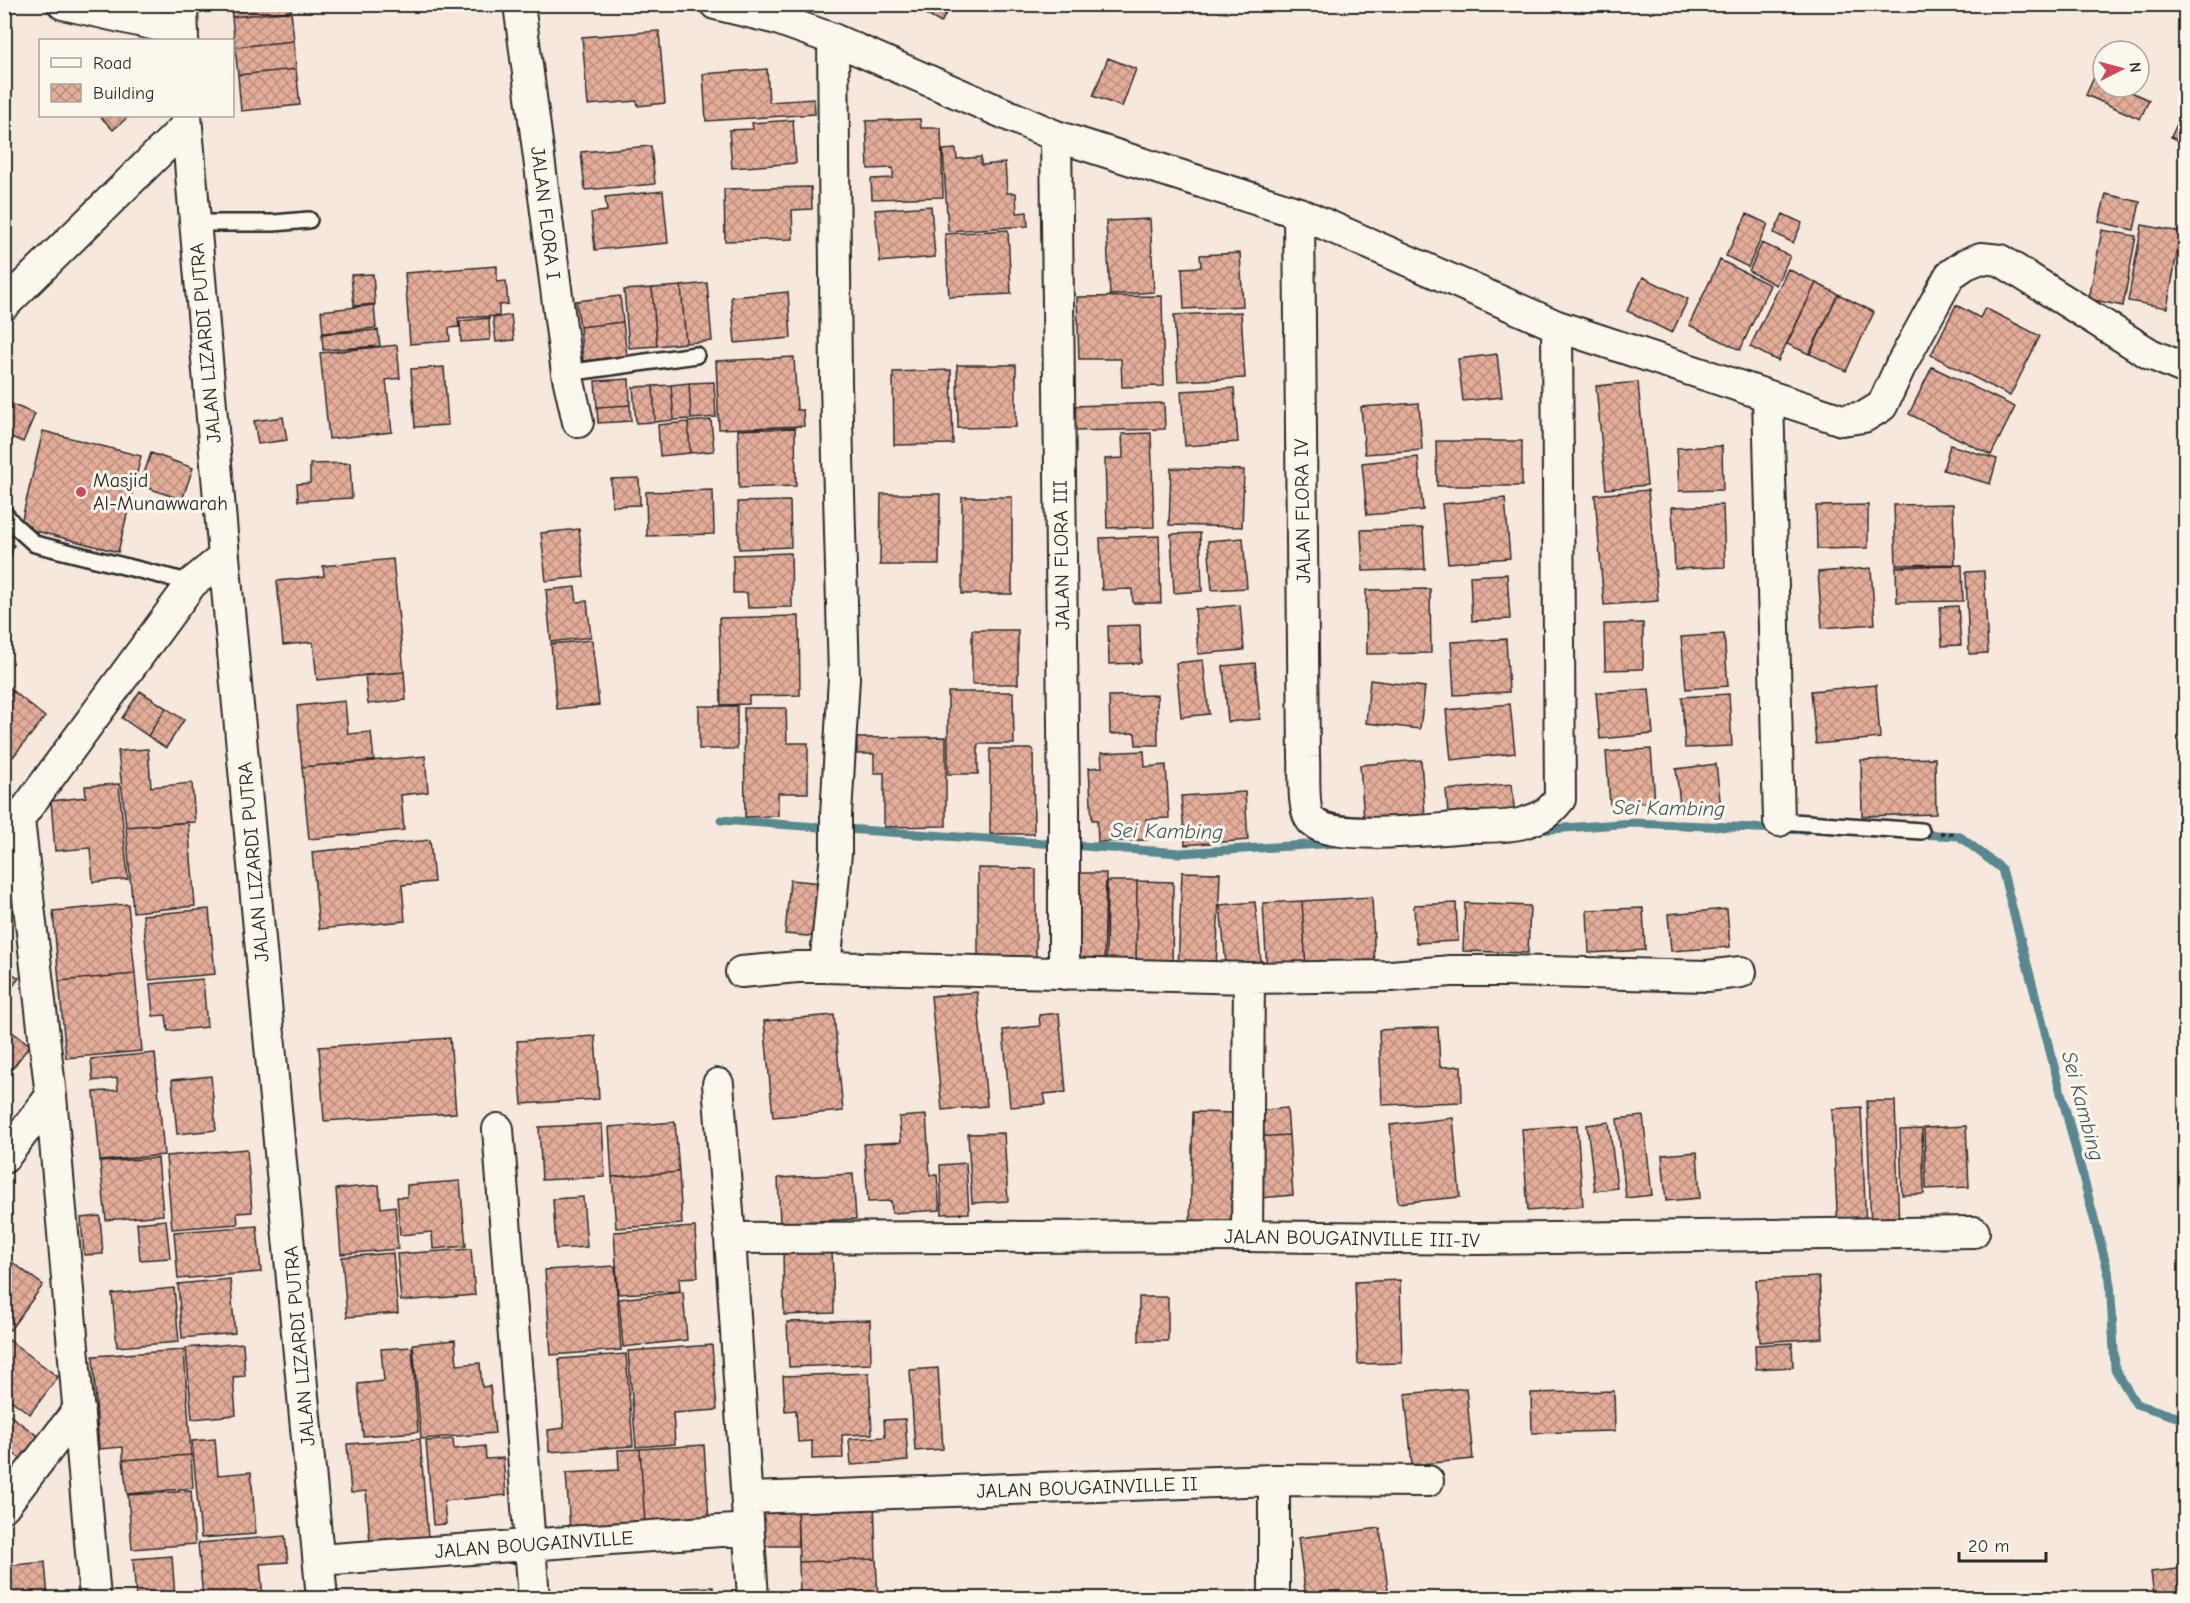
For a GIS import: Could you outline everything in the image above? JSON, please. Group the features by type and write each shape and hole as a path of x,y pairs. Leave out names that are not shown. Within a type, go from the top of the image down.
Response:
{"street":[{"path":"63,4 183,26"},
{"name":"JALAN FLORA I","path":"519,4 567,373 578,422"},
{"path":"714,4 777,20 833,39 1056,135 1299,213 1557,326 1842,420 1864,417 1881,406 1950,275 1966,264 1981,258 2000,260 2150,354 2186,369"},
{"path":"825,967 836,853 844,678 836,383 833,39"},
{"name":"JALAN LIZARDI PUTRA","path":"186,121 224,557 322,1599"},
{"name":"JALAN LIZARDI PUTRA","path":"4,305 186,121"},
{"name":"JALAN FLORA III","path":"1056,135 1064,974"},
{"name":"JALAN FLORA IV","path":"1299,213 1304,757 1306,810 1310,819 1318,826 1334,831 1387,833 1520,824 1549,813 1560,799 1557,326"},
{"path":"1768,397 1779,821"},
{"path":"95,1599 51,1096 12,829 192,583 224,557"},
{"path":"741,972 825,967 1249,978 1391,976 1450,971 1707,976 1741,972"},
{"path":"1246,1236 1249,978"},
{"path":"718,1084 753,1599"},
{"path":"4,1158 51,1096"},
{"path":"498,1129 534,1599"},
{"name":"JALAN BOUGAINVILLE III-IV","path":"730,1238 1246,1236 1477,1239 1974,1232"},
{"path":"4,1506 79,1409"},
{"path":"1274,1480 1274,1599"},
{"name":"JALAN BOUGAINVILLE II","path":"747,1498 1274,1480 1428,1481"},
{"name":"JALAN BOUGAINVILLE","path":"319,1560 748,1529"}],"lane":[{"path":"194,223 274,223 309,220"},
{"path":"567,373 696,355"},
{"path":"4,513 35,544 192,583"},
{"path":"1779,821 1921,831"}],"building":[{"path":"231,4 290,4 291,11 232,17"},
{"path":"908,4 951,4 941,23"},
{"path":"291,11 294,41 235,47 232,17"},
{"path":"659,31 665,103 638,106 637,101 588,105 582,37"},
{"path":"294,41 296,69 238,75 235,47"},
{"path":"1108,58 1136,69 1122,107 1093,96"},
{"path":"296,69 300,105 241,111 238,75"},
{"path":"767,69 769,102 814,99 815,114 706,121 703,74"},
{"path":"2091,84 2091,97 2086,95"},
{"path":"2095,99 2147,99 2149,100 2140,119"},
{"path":"2181,116 2186,117 2186,144 2171,137"},
{"path":"101,117 128,117 113,130"},
{"path":"920,119 921,128 941,128 943,197 872,199 871,179 893,178 893,168 868,169 866,121"},
{"path":"793,120 796,163 732,168 729,130 753,129 752,123"},
{"path":"651,146 655,184 585,190 581,152"},
{"path":"956,149 957,159 981,157 981,165 1005,163 1007,193 1016,193 1017,213 1027,212 1028,226 948,231 943,150"},
{"path":"811,187 812,209 792,210 793,239 725,241 724,189"},
{"path":"663,191 668,243 595,250 591,213 607,211 605,197"},
{"path":"2106,194 2140,202 2134,230 2099,222"},
{"path":"931,206 935,257 880,262 875,210"},
{"path":"1747,214 1768,224 1748,267 1726,256"},
{"path":"1783,214 1802,223 1793,243 1774,233"},
{"path":"1150,219 1154,292 1110,295 1106,221"},
{"path":"2142,225 2181,232 2167,308 2128,301"},
{"path":"1008,230 1011,294 949,297 945,234"},
{"path":"2102,230 2136,236 2123,306 2089,299"},
{"path":"1762,243 1790,256 1776,285 1749,271"},
{"path":"1240,253 1243,306 1184,309 1182,268 1201,267 1200,255"},
{"path":"1720,260 1770,285 1740,350 1689,325"},
{"path":"497,266 497,282 506,281 508,304 499,305 499,316 458,318 459,327 449,328 450,341 410,344 405,273"},
{"path":"1788,269 1816,283 1778,361 1750,347"},
{"path":"373,274 375,304 354,306 351,275"},
{"path":"1643,277 1688,299 1672,333 1627,311"},
{"path":"707,283 712,341 686,343 681,286"},
{"path":"1816,283 1838,294 1809,354 1787,344"},
{"path":"681,286 686,343 657,346 652,288"},
{"path":"652,288 657,346 629,348 624,290"},
{"path":"788,292 791,338 735,343 731,297"},
{"path":"1838,294 1874,312 1846,371 1810,354"},
{"path":"620,296 623,322 580,327 576,301"},
{"path":"1162,296 1164,386 1122,387 1121,359 1079,359 1077,297"},
{"path":"374,305 376,328 323,333 321,311"},
{"path":"1956,305 1980,318 1985,308 2040,336 2010,396 1931,355"},
{"path":"1241,312 1245,378 1178,381 1174,315"},
{"path":"511,315 514,340 496,342 493,318"},
{"path":"489,318 490,340 461,342 460,321"},
{"path":"623,322 627,356 583,361 580,327"},
{"path":"378,330 380,346 323,350 322,334"},
{"path":"397,345 400,378 386,380 392,432 329,439 320,353"},
{"path":"1497,354 1502,397 1463,401 1458,359"},
{"path":"794,357 797,410 803,410 804,426 719,429 716,361"},
{"path":"957,365 1016,365 1016,427 958,428"},
{"path":"444,367 448,425 415,427 411,369"},
{"path":"1932,367 2015,407 1991,455 1909,414"},
{"path":"951,370 953,444 894,445 893,372"},
{"path":"629,379 630,405 597,407 595,381"},
{"path":"714,382 716,417 691,419 689,383"},
{"path":"1638,382 1647,485 1606,489 1596,386"},
{"path":"689,383 691,419 674,420 671,385"},
{"path":"671,385 674,420 655,422 653,386"},
{"path":"653,386 655,422 636,423 633,387"},
{"path":"1234,388 1238,442 1185,446 1181,391"},
{"path":"4,401 35,414 23,442 4,434"},
{"path":"1164,403 1165,429 1073,431 1072,406"},
{"path":"1419,403 1422,450 1365,454 1361,407"},
{"path":"630,405 631,421 598,423 597,407"},
{"path":"283,417 287,440 258,444 254,421"},
{"path":"711,420 714,451 690,453 688,422"},
{"path":"688,422 690,453 660,456 658,425"},
{"path":"795,428 796,486 739,488 738,430"},
{"name":"Masjid Al-Munawwarah","path":"43,431 141,456 118,552 20,527"},
{"path":"1151,433 1154,527 1107,528 1105,459 1123,458 1122,434"},
{"path":"1436,441 1522,441 1522,486 1437,486"},
{"path":"1950,445 1997,459 1990,484 1943,470"},
{"path":"1722,446 1723,490 1679,491 1677,448"},
{"path":"151,453 193,468 182,500 140,485"},
{"path":"1418,457 1423,510 1367,515 1362,463"},
{"path":"350,463 352,498 298,501 297,484 310,483 310,464"},
{"path":"1171,468 1244,470 1242,527 1169,525"},
{"path":"639,478 640,505 612,506 611,479"},
{"path":"713,490 714,534 647,536 646,492"},
{"path":"1648,490 1658,601 1604,605 1595,495"},
{"path":"881,494 940,494 939,565 880,565"},
{"path":"962,497 1012,497 1012,594 962,594"},
{"path":"1505,498 1510,558 1448,563 1442,504"},
{"path":"790,501 791,547 739,549 738,502"},
{"path":"1953,504 1955,564 1896,565 1894,505"},
{"path":"1723,505 1725,567 1675,569 1672,507"},
{"path":"1868,505 1868,548 1817,549 1816,506"},
{"path":"1423,528 1425,569 1363,571 1361,530"},
{"path":"579,529 584,577 546,581 541,533"},
{"path":"1200,533 1202,591 1174,593 1171,534"},
{"path":"1159,536 1161,603 1133,603 1132,589 1102,590 1100,538"},
{"path":"1243,538 1247,588 1212,590 1208,541"},
{"path":"4,543 14,545 7,568 4,568"},
{"path":"791,553 792,607 748,608 747,593 733,593 733,555"},
{"path":"393,559 404,672 317,680 313,642 283,645 277,581 324,576 323,566"},
{"path":"1962,565 1963,601 1897,602 1896,567"},
{"path":"1871,568 1875,624 1822,628 1818,572"},
{"path":"1984,571 1988,653 1969,654 1966,572"},
{"path":"1507,574 1510,619 1472,621 1470,576"},
{"path":"575,587 577,602 587,601 591,637 551,642 546,590"},
{"path":"1430,589 1431,653 1367,654 1366,590"},
{"path":"1240,605 1244,650 1198,654 1195,609"},
{"path":"1958,606 1961,645 1942,646 1940,607"},
{"path":"799,616 800,695 749,696 749,704 721,705 719,618"},
{"path":"1643,623 1643,669 1605,670 1604,624"},
{"path":"1140,625 1141,663 1109,664 1108,626"},
{"path":"972,630 1018,630 1018,684 972,684"},
{"path":"1724,634 1728,686 1686,689 1681,637"},
{"path":"1506,639 1509,692 1454,695 1451,642"},
{"path":"592,640 599,705 557,709 551,644"},
{"path":"1203,660 1209,714 1181,717 1176,663"},
{"path":"1255,663 1260,719 1228,722 1223,666"},
{"path":"404,672 406,700 368,704 365,675"},
{"path":"1370,680 1425,687 1420,729 1366,723"},
{"path":"4,684 13,691 4,702"},
{"path":"1876,685 1880,738 1816,744 1811,691"},
{"path":"1649,689 1653,734 1600,739 1596,693"},
{"path":"13,691 45,717 13,757 4,750 4,702"},
{"path":"140,691 166,708 148,736 122,718"},
{"path":"948,692 1013,692 1014,744 978,744 978,774 948,774"},
{"path":"1729,694 1732,746 1685,748 1682,697"},
{"path":"1157,695 1158,745 1136,745 1135,733 1110,734 1109,696"},
{"path":"345,701 348,734 371,732 374,761 302,767 297,706"},
{"path":"1510,704 1515,753 1451,760 1446,710"},
{"path":"699,706 737,706 737,749 699,749"},
{"path":"166,708 184,720 166,748 148,736"},
{"path":"744,708 786,708 787,743 808,743 808,793 778,793 778,816 745,817"},
{"path":"946,737 946,826 884,827 884,773 874,773 874,754 857,754 857,738"},
{"path":"148,749 151,787 192,783 195,822 126,827 118,751"},
{"path":"990,749 1033,749 1034,834 990,834"},
{"path":"1651,749 1655,802 1610,804 1606,752"},
{"path":"1144,751 1145,767 1166,765 1169,818 1146,819 1147,840 1098,842 1097,820 1092,820 1089,768 1102,767 1101,753"},
{"path":"425,756 428,792 401,795 404,830 309,839 302,767"},
{"path":"1935,758 1936,814 1862,816 1861,760"},
{"path":"1421,760 1425,816 1364,821 1360,765"},
{"path":"1716,764 1721,809 1681,814 1676,769"},
{"path":"119,784 128,879 93,882 90,848 55,851 51,801 86,797 85,786"},
{"path":"1512,784 1515,819 1449,825 1446,790"},
{"path":"1245,792 1248,840 1185,845 1181,796"},
{"path":"188,822 195,906 133,912 126,827"},
{"path":"430,840 434,882 402,885 405,921 319,929 312,852"},
{"path":"978,868 1036,869 1036,963 978,962"},
{"path":"1182,872 1220,873 1216,971 1178,969"},
{"path":"1074,873 1106,873 1104,965 1073,965"},
{"path":"790,880 822,883 818,937 785,934"},
{"path":"1107,881 1137,881 1136,969 1106,968"},
{"path":"1137,881 1173,882 1172,969 1136,969"},
{"path":"1372,897 1375,967 1306,970 1302,901"},
{"path":"1302,901 1306,970 1267,972 1263,903"},
{"path":"1255,902 1261,961 1226,964 1220,905"},
{"path":"1456,903 1458,941 1416,943 1414,905"},
{"path":"1465,903 1530,906 1528,953 1463,951"},
{"path":"128,904 135,974 59,981 53,911"},
{"path":"1643,908 1645,950 1589,953 1587,910"},
{"path":"209,909 215,974 149,980 143,915"},
{"path":"1727,909 1730,947 1671,951 1668,914"},
{"path":"4,968 19,978 4,998"},
{"path":"135,974 142,1051 66,1058 59,981"},
{"path":"203,979 207,1027 168,1031 166,1015 153,1016 150,984"},
{"path":"977,992 987,1106 942,1110 931,996"},
{"path":"1059,1013 1066,1092 1044,1094 1046,1104 1010,1107 1003,1030 1040,1026 1039,1015"},
{"path":"834,1015 843,1111 773,1117 764,1021"},
{"path":"4,1026 30,1045 4,1080"},
{"path":"1438,1027 1440,1067 1461,1066 1462,1102 1382,1105 1379,1030"},
{"path":"595,1036 599,1099 522,1104 517,1041"},
{"path":"450,1038 456,1113 324,1121 319,1047"},
{"path":"155,1053 164,1155 100,1161 94,1092 118,1090 117,1078 93,1081 91,1059"},
{"path":"211,1076 216,1130 177,1134 172,1080"},
{"path":"1867,1101 1895,1101 1899,1231 1871,1232"},
{"path":"1861,1107 1866,1229 1838,1231 1832,1109"},
{"path":"1287,1108 1289,1135 1255,1137 1254,1111"},
{"path":"1193,1112 1236,1113 1232,1229 1190,1228"},
{"path":"926,1115 930,1175 937,1175 940,1210 892,1213 891,1201 868,1202 864,1144 901,1142 899,1117"},
{"path":"1643,1116 1652,1195 1626,1198 1617,1119"},
{"path":"1453,1118 1460,1197 1398,1203 1390,1125"},
{"path":"675,1122 679,1172 612,1177 609,1127"},
{"path":"1609,1122 1617,1188 1595,1191 1587,1125"},
{"path":"602,1124 605,1177 542,1180 539,1127"},
{"path":"1577,1125 1583,1206 1528,1211 1522,1129"},
{"path":"1966,1126 1969,1187 1926,1189 1924,1128"},
{"path":"1922,1129 1924,1194 1902,1195 1900,1130"},
{"path":"1004,1133 1008,1201 972,1203 968,1134"},
{"path":"1289,1135 1293,1195 1260,1198 1255,1137"},
{"path":"247,1149 252,1212 237,1213 238,1224 172,1229 166,1156"},
{"path":"1697,1152 1700,1198 1666,1201 1662,1155"},
{"path":"158,1158 163,1215 106,1220 100,1162"},
{"path":"966,1163 969,1213 942,1214 940,1165"},
{"path":"679,1172 682,1224 616,1228 612,1177"},
{"path":"853,1174 856,1219 780,1223 778,1178"},
{"path":"460,1181 466,1246 433,1249 432,1232 400,1235 397,1197 407,1197 407,1185"},
{"path":"379,1185 381,1208 395,1206 398,1249 341,1254 336,1189"},
{"path":"583,1197 587,1247 556,1249 553,1199"},
{"path":"100,1216 103,1254 84,1255 81,1218"},
{"path":"166,1220 170,1258 140,1260 137,1223"},
{"path":"257,1226 261,1272 178,1279 174,1232"},
{"path":"695,1227 698,1277 679,1278 680,1291 618,1294 614,1232"},
{"path":"832,1247 834,1313 784,1315 783,1248"},
{"path":"471,1249 475,1295 401,1301 397,1254"},
{"path":"393,1253 398,1313 347,1317 342,1257"},
{"path":"4,1256 43,1285 10,1330 4,1326"},
{"path":"615,1266 621,1350 551,1355 545,1270"},
{"path":"1819,1277 1823,1338 1760,1342 1756,1280"},
{"path":"230,1279 235,1333 182,1338 178,1284"},
{"path":"1400,1280 1402,1363 1358,1364 1355,1282"},
{"path":"174,1288 179,1342 117,1347 112,1294"},
{"path":"683,1292 687,1340 623,1347 619,1299"},
{"path":"1139,1297 1168,1297 1168,1341 1139,1341"},
{"path":"870,1320 871,1364 789,1367 787,1322"},
{"path":"9,1340 58,1377 30,1414 4,1395 4,1346"},
{"path":"455,1340 457,1365 480,1363 482,1387 490,1386 495,1433 421,1439 413,1344"},
{"path":"243,1343 245,1376 233,1377 236,1415 192,1419 186,1348"},
{"path":"1792,1343 1793,1367 1756,1369 1755,1345"},
{"path":"712,1345 717,1410 673,1413 675,1444 636,1447 628,1351"},
{"path":"412,1347 418,1432 363,1436 358,1384 384,1381 381,1349"},
{"path":"184,1350 191,1455 123,1460 123,1447 99,1449 93,1356"},
{"path":"626,1354 633,1446 549,1452 548,1430 564,1428 559,1359"},
{"path":"938,1368 943,1449 915,1451 910,1370"},
{"path":"869,1373 872,1434 842,1435 843,1458 812,1459 812,1441 798,1442 796,1410 785,1411 783,1376"},
{"path":"1466,1388 1473,1459 1412,1465 1405,1394"},
{"path":"1614,1391 1615,1431 1532,1433 1531,1393"},
{"path":"4,1411 43,1440 26,1463 4,1448"},
{"path":"905,1419 908,1461 851,1465 849,1439 885,1437 884,1420"},
{"path":"215,1439 218,1475 251,1472 256,1534 201,1538 192,1441"},
{"path":"420,1439 428,1538 370,1543 366,1491 351,1493 347,1444"},
{"path":"453,1439 454,1449 485,1446 486,1459 503,1458 506,1495 444,1501 446,1524 433,1525 426,1441"},
{"path":"704,1445 709,1520 645,1524 640,1449"},
{"path":"640,1449 645,1524 570,1529 566,1473 619,1470 618,1450"},
{"path":"191,1455 193,1488 127,1494 123,1460"},
{"path":"191,1491 195,1544 132,1549 128,1495"},
{"path":"874,1498 876,1559 799,1562 797,1501"},
{"path":"797,1501 798,1546 764,1546 762,1502"},
{"path":"1380,1528 1389,1597 1306,1598 1298,1538"},
{"path":"285,1536 288,1562 260,1564 263,1598 203,1598 198,1543"},
{"path":"172,1556 175,1598 136,1598 133,1559"},
{"path":"876,1559 878,1598 800,1598 799,1562"},
{"path":"45,1562 48,1598 4,1598 4,1566"},
{"path":"2186,1568 2186,1592 2154,1596 2151,1572"},
{"path":"713,1587 714,1598 683,1598 682,1588"}],"waterway":[{"name":"Sei Kambing","path":"721,820 1181,853 1338,843"},
{"name":"Sei Kambing","path":"1537,830 1633,823 1805,830"},
{"name":"Sei Kambing","path":"1918,834 1959,836 2002,869 2110,1279 2115,1369 2136,1404 2186,1420"}],"place":[{"name":"Masjid Al-Munawwarah","path":"81,492"}]}
